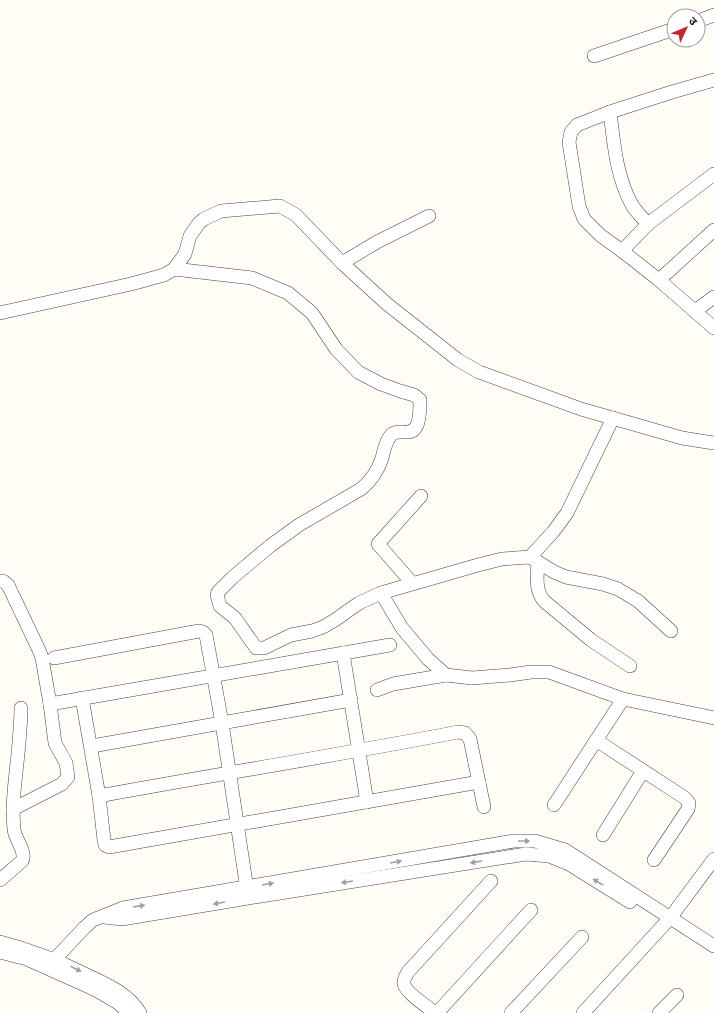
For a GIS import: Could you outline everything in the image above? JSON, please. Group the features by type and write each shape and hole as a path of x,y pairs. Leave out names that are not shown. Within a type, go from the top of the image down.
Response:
{"street":[{"path":"594,56 666,32"},
{"path":"714,80 610,112 577,125 571,132 569,142 579,206 584,220 600,235 622,250 659,280 714,328"},
{"path":"610,112 616,160 621,180 632,206 648,224"},
{"path":"622,250 648,224 714,174"},
{"path":"0,312 131,284 164,275 174,269 185,254 190,236 199,223 204,219 221,211 280,206 296,215 342,263 387,304 458,360 486,374 581,409 682,438 714,443"},
{"path":"342,263 376,242 429,216"},
{"path":"659,280 714,230"},
{"path":"174,269 252,278 288,293 312,313 336,348 358,372 381,384 417,397 420,402 417,425 415,429 409,432 395,432 391,435 386,444 374,477 362,489 299,525 270,546 233,577 218,592 216,595 220,606 235,618 256,648 260,649 291,635 312,631 323,627 359,604 381,593 412,583 502,559 534,560 566,577 603,584 618,589 638,600 671,631"},
{"path":"695,311 714,297"},
{"path":"613,418 567,513 534,560 537,588 544,601 591,640 630,666"},
{"path":"412,583 378,544 421,496"},
{"path":"0,581 3,581 8,585 42,658 55,743 66,763 68,777 62,784 13,809"},
{"path":"381,593 407,634 428,659 446,675"},
{"path":"54,658 199,631 206,635 222,723 248,893"},
{"path":"50,704 390,645"},
{"path":"343,653 367,802"},
{"path":"377,690 393,684 446,675 472,678 531,672 549,672 623,699 714,718"},
{"path":"82,698 92,746 104,840 105,845 109,847 479,782"},
{"path":"554,805 623,699"},
{"path":"92,746 351,700"},
{"path":"0,880 24,858 14,831 13,809 21,708"},
{"path":"99,796 229,772 359,751 458,732 465,733 470,739 484,807"},
{"path":"596,740 685,798 689,803 688,809 654,860"},
{"path":"603,835 643,771"},
{"path":"55,959 93,920 123,908 248,893 514,841 535,842 565,850 667,920 714,955"},
{"path":"583,1013 667,920 714,858"},
{"path":"490,881 408,972 404,979 404,985 407,990 436,1013 531,910"},
{"path":"667,920 714,946"},
{"path":"510,1013 582,937"},
{"path":"0,942 55,959 114,988 128,998 136,1006 140,1013"},
{"path":"0,952 27,959 94,989 118,1003 128,1013"},
{"path":"659,1013 677,995"}]}
